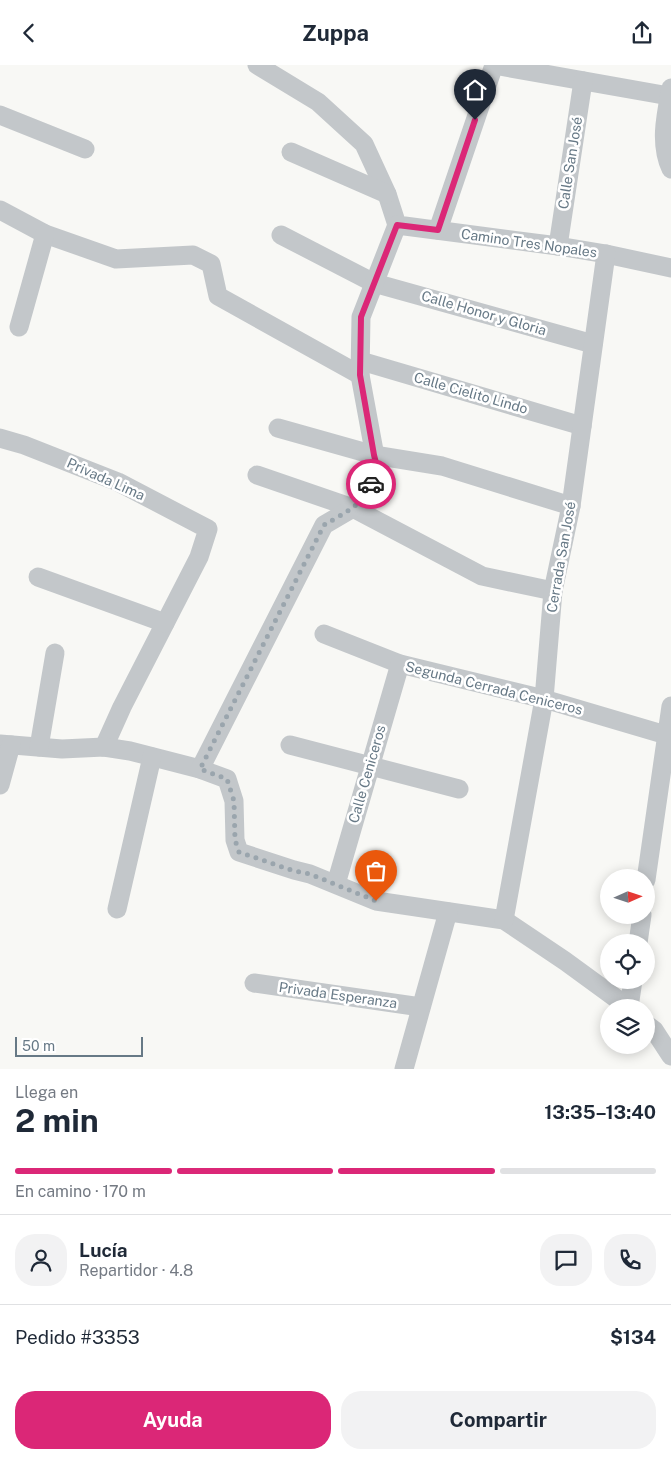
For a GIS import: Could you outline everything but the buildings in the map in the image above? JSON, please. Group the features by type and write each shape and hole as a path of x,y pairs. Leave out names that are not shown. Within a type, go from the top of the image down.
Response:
{"street":[{"path":"200,769 324,525 353,508 369,490 377,467 360,368 361,317 397,225 387,194 364,144 318,102 257,65"},
{"path":"438,230 494,65 583,81 670,92 664,128 666,160 671,169"},
{"name":"Calle San José","path":"558,246 583,81"},
{"path":"0,115 85,149"},
{"path":"290,152 387,194"},
{"path":"0,211 45,233 19,327"},
{"name":"Camino Tres Nopales","path":"397,225 558,246 671,267"},
{"name":"Calle Cielito Lindo","path":"45,233 116,259 193,255 211,264 218,296 360,368 582,426"},
{"name":"Calle Honor y Gloria","path":"281,235 374,283 593,344"},
{"name":"Cerrada San José","path":"504,920 544,699 553,591 571,506 606,254"},
{"path":"278,428 374,455 442,466 571,506"},
{"name":"Privada Lima","path":"0,438 24,445 118,482 208,529 199,557 165,623"},
{"path":"258,475 353,508 482,576 553,591"},
{"path":"38,577 165,623 122,707 104,747"},
{"name":"Segunda Cerrada Ceniceros","path":"324,633 400,664 544,699 666,735"},
{"path":"40,747 55,653"},
{"name":"Calle Ceniceros","path":"336,884 369,765 400,664"},
{"path":"648,869 671,706"},
{"path":"0,785 6,744 62,749 104,747 200,769 227,779 234,801 235,840 239,852 294,871 310,874 376,901 504,920 566,961 617,999"},
{"path":"290,745 459,789"},
{"path":"117,909 152,757"},
{"path":"404,1069 448,912"},
{"name":"Privada Esperanza","path":"254,983 421,1007"},
{"path":"655,1032 671,1056"}],"way so far":[{"path":"371,484 369,490 353,508 324,525 200,769 227,779 234,801 235,840 239,852 294,871 310,874 376,901"}],"route":[{"path":"371,484 377,467 360,375 361,317 397,225 438,230 475,120"}]}
